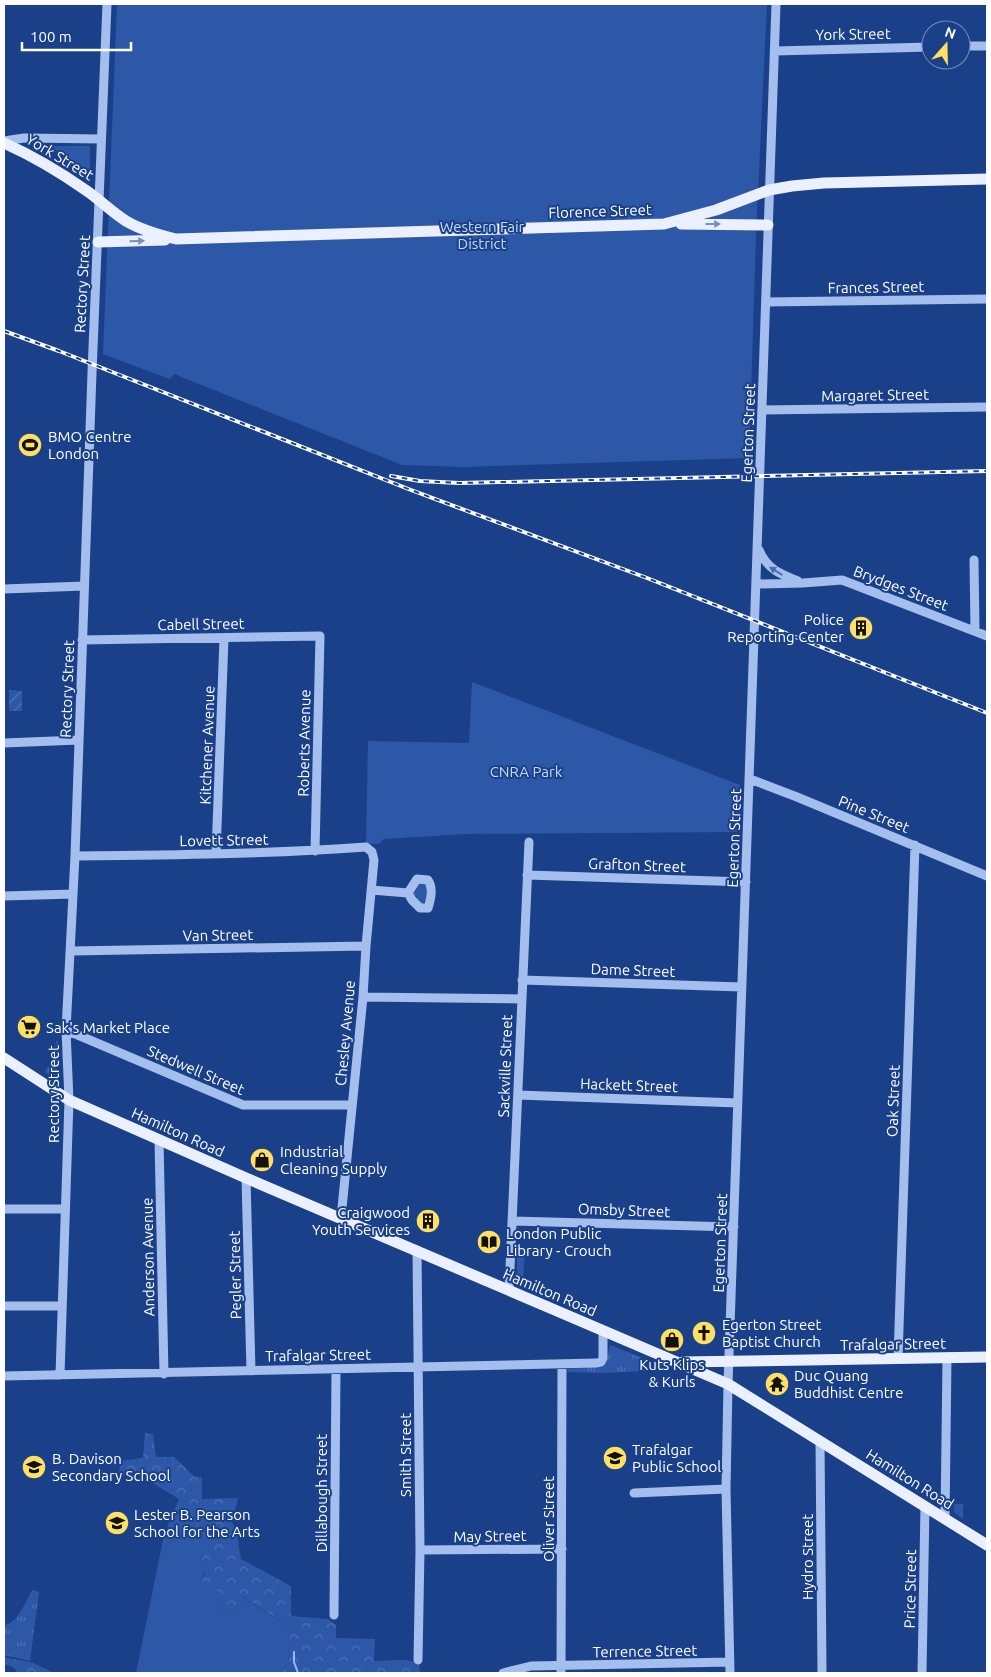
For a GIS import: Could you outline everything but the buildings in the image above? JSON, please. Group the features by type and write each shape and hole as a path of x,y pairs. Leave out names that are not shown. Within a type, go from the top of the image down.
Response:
{"main road":[{"name":"York Street","path":"4,142 32,155 100,200"},
{"name":"Florence Street","path":"100,200 127,221 151,233 176,239 664,224 716,210 769,190 824,183 987,179"},
{"path":"664,224 768,225"},
{"path":"98,242 176,239"},
{"name":"Hamilton Road","path":"4,1058 69,1100 246,1178 728,1384 987,1545"},
{"name":"Trafalgar Street","path":"678,1362 987,1357"}],"street":[{"name":"Rectory Street","path":"60,1375 69,1100 66,1030 75,856 107,4"},
{"name":"Egerton Street","path":"730,1673 726,1489 728,1384 776,4"},
{"path":"971,46 987,46"},
{"name":"York Street","path":"775,51 921,47"},
{"name":"York Street","path":"4,142 24,138 101,139"},
{"name":"Frances Street","path":"766,302 987,299"},
{"name":"Margaret Street","path":"762,410 987,407"},
{"path":"758,548 766,564 774,570 803,583"},
{"path":"974,560 975,631"},
{"name":"Brydges Street","path":"757,584 842,580 987,636"},
{"path":"4,589 84,586"},
{"name":"Cabell Street","path":"82,640 320,636"},
{"name":"Roberts Avenue","path":"315,851 320,636"},
{"name":"Kitchener Avenue","path":"216,854 224,638"},
{"path":"4,743 79,740"},
{"name":"Pine Street","path":"750,779 987,876"},
{"name":"Sackville Street","path":"509,1290 518,1095 520,1000 529,842"},
{"name":"Oak Street","path":"898,1358 915,845"},
{"name":"Lovett Street","path":"75,856 315,851 366,847 372,852"},
{"name":"Chesley Avenue","path":"341,1218 363,997 374,860 372,852"},
{"name":"Grafton Street","path":"527,875 746,882"},
{"path":"371,890 408,893"},
{"path":"4,896 73,894"},
{"name":"Van Street","path":"71,951 366,946"},
{"name":"Dame Street","path":"522,980 742,987"},
{"path":"363,997 520,1000"},
{"name":"Stedwell Street","path":"66,1030 243,1105 352,1105"},
{"name":"Hackett Street","path":"518,1095 738,1103"},
{"name":"Anderson Avenue","path":"159,1140 164,1374"},
{"name":"Pegler Street","path":"246,1178 251,1371"},
{"path":"4,1209 65,1209"},
{"name":"Omsby Street","path":"513,1221 734,1227"},
{"name":"Smith Street","path":"417,1250 420,1550 418,1660"},
{"path":"4,1306 62,1306"},
{"name":"Trafalgar Street","path":"4,1376 590,1364 601,1362 604,1353 603,1331"},
{"path":"946,1358 946,1519"},
{"name":"Oliver Street","path":"561,1670 562,1364"},
{"name":"Dillabough Street","path":"334,1616 336,1370"},
{"name":"Hydro Street","path":"820,1441 822,1673"},
{"path":"634,1493 726,1489"},
{"name":"Price Street","path":"922,1673 924,1506"},
{"name":"May Street","path":"420,1550 562,1549"},
{"name":"Terrence Street","path":"503,1673 531,1666 561,1670 730,1662"}],"green space":[{"name":"Western Fair District","path":"117,4 767,4 756,234 749,458 464,467 402,465 174,374 170,379 103,354"},
{"path":"49,146 90,146 90,173"},
{"name":"CNRA Park","path":"472,682 740,785 738,832 466,834 384,839 379,844 366,843 368,741 469,743"},
{"path":"9,690 22,691 22,711 9,711"},
{"path":"420,882 426,885 426,899 423,904 414,894"},
{"path":"56,1041 58,1041 57,1074 53,1077 45,1072 49,1066 54,1065"},
{"path":"517,1244 520,1244 520,1248 525,1248 523,1281 517,1281"},
{"path":"520,1284 539,1285 545,1292 544,1294"},
{"path":"610,1345 645,1359 644,1371 567,1372 568,1369 602,1366 606,1363"},
{"path":"145,1433 153,1434 156,1457 174,1457 195,1477 202,1477 202,1499 238,1498 232,1522 237,1535 241,1559 291,1586 291,1616 328,1619 336,1625 336,1638 375,1639 374,1661 405,1660 419,1663 420,1673 282,1673 288,1663 290,1627 243,1597 235,1609 226,1614 219,1612 216,1607 219,1599 210,1587 201,1581 205,1573 200,1563 209,1540 199,1530 183,1498 179,1499 139,1475 119,1476 120,1461 143,1458"},
{"path":"183,1497 199,1529 209,1540 208,1550 204,1552 200,1562 206,1567 201,1581 223,1594 216,1607 219,1612 226,1614 235,1609 242,1597 290,1627 288,1663 282,1673 136,1673 164,1535 179,1499"},
{"path":"954,1504 963,1504 963,1519 954,1512"},
{"path":"32,1590 39,1592 30,1661 4,1655 4,1626 18,1616"},
{"path":"4,1657 33,1663 54,1673 18,1673 13,1667 4,1664"}],"waterway":[{"path":"294,1652 294,1662 298,1673"}],"railway":[{"path":"4,331 411,490 647,578 987,713"},
{"path":"391,476 420,481 459,483 987,471"}],"place":[{"name":"BMO Centre London","path":"30,445"},
{"name":"Police Reporting Center","path":"861,628"},
{"name":"Sak's Market Place","path":"29,1027"},
{"name":"Industrial Cleaning Supply","path":"262,1160"},
{"name":"Craigwood Youth Services","path":"428,1221"},
{"name":"London Public Library - Crouch","path":"489,1242"},
{"name":"Egerton Street Baptist Church","path":"704,1333"},
{"name":"Kuts Klips & Kurls","path":"672,1340"},
{"name":"Duc Quang Buddhist Centre","path":"777,1384"},
{"name":"Trafalgar Public School","path":"615,1458"},
{"name":"B. Davison Secondary School","path":"34,1467"},
{"name":"Lester B. Pearson School for the Arts","path":"117,1523"}]}
